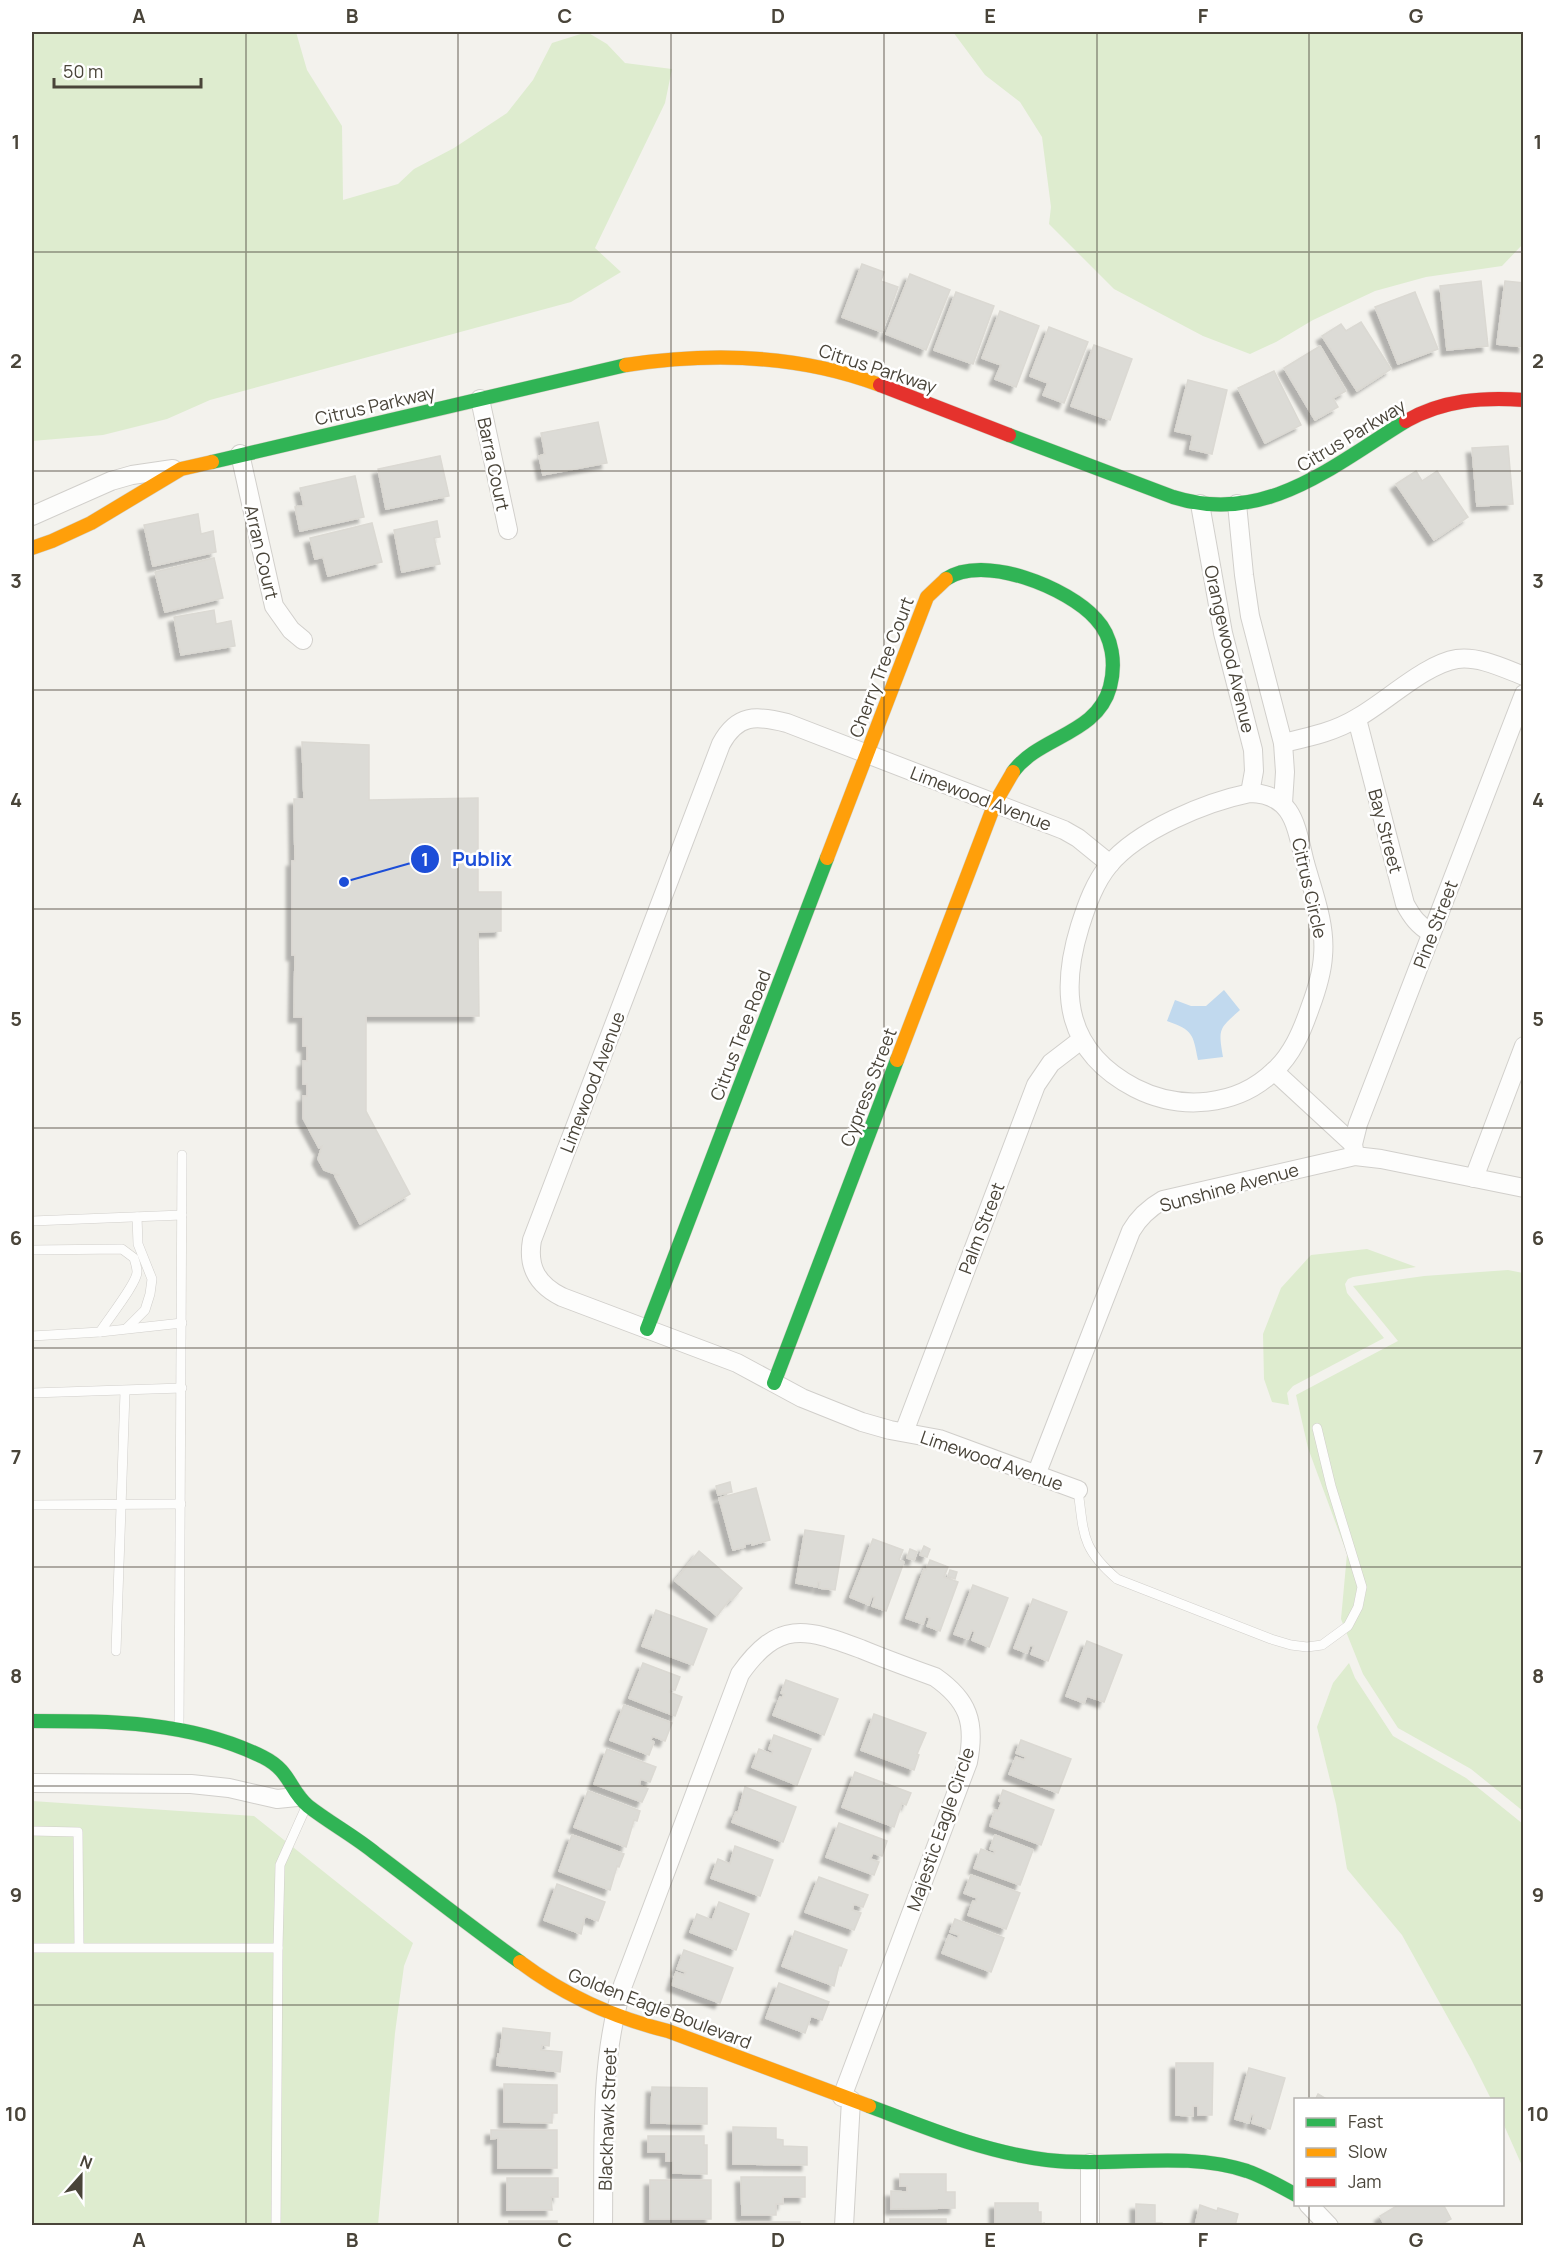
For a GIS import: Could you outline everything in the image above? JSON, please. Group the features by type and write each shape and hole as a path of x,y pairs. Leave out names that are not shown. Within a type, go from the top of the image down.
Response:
{"street":[{"name":"Citrus Parkway","path":"32,548 82,529 141,491 181,469 624,365 656,360 722,356 787,360 853,375 1156,491 1200,504 1237,504 1274,498 1310,483 1428,410 1479,398 1524,400"},
{"name":"Barra Court","path":"480,399 508,530"},
{"name":"Arran Court","path":"240,454 274,606 291,630 303,640"},
{"path":"32,516 111,481 132,475 181,469"},
{"path":"67,501 82,529"},
{"name":"Orangewood Avenue","path":"1200,504 1226,645 1253,750 1254,771 1250,794"},
{"path":"1237,504 1244,575 1254,634 1283,743 1285,772 1283,803"},
{"name":"Cherry Tree Court","path":"866,754 922,607 934,587 954,573 979,568 1009,573 1038,583 1072,598 1096,617 1111,645 1114,661 1113,675 1103,705 1095,716 1066,736 1032,753 1011,775 995,803"},
{"path":"1226,645 1254,634"},
{"path":"1283,743 1327,733 1357,719 1429,670 1457,659 1491,664 1524,676"},
{"name":"Pine Street","path":"1354,1150 1358,1124 1524,694"},
{"name":"Limewood Avenue","path":"1078,1490 939,1438 862,1422 802,1398 737,1363 551,1292 532,1269 530,1249 721,744 734,724 745,719 758,718 787,723 1064,830 1078,838 1110,864"},
{"name":"Bay Street","path":"1357,719 1405,904 1412,918 1431,933"},
{"name":"Citrus Tree Road","path":"647,1329 866,754"},
{"name":"Citrus Circle","path":"1250,794 1273,796 1283,803 1295,826 1323,935 1320,976 1307,1017 1287,1056 1275,1071 1258,1084 1238,1094 1215,1101 1192,1103 1168,1101 1147,1094 1107,1070 1081,1040 1072,1018 1069,998 1072,957 1090,898 1098,880 1124,851 1165,825 1217,803 1250,794"},
{"name":"Cypress Street","path":"774,1383 995,803"},
{"name":"Palm Street","path":"904,1432 1036,1085 1051,1063 1081,1040"},
{"path":"1474,1178 1524,1046"},
{"path":"1275,1071 1354,1150"},
{"name":"Sunshine Avenue","path":"1036,1475 1131,1231 1145,1212 1163,1200 1354,1150 1381,1159 1524,1188"},
{"name":"Majestic Eagle Circle","path":"615,2013 623,1985 740,1674 753,1655 767,1643 784,1635 798,1632 827,1636 935,1677 959,1697 972,1729 968,1761 846,2098"},
{"name":"Golden Eagle Boulevard","path":"32,1721 136,1721 179,1727 225,1741 275,1764 289,1778 302,1801 534,1974 563,1992 615,2013 976,2146 1005,2154 1090,2163 1168,2161 1228,2165 1273,2181 1294,2194"},
{"path":"32,1783 191,1784 229,1788 277,1799 302,1801"},
{"name":"Blackhawk Street","path":"603,2226 605,2093 615,2013"},
{"path":"844,2226 846,2098"},
{"path":"1089,2226 1090,2163"},
{"path":"1309,2206 1329,2226"}],"lane":[{"path":"179,1727 182,1155"},
{"path":"32,1221 182,1215"},
{"path":"127,1328 145,1310 152,1279 138,1244 137,1217"},
{"path":"32,1250 122,1249 134,1258 137,1273 134,1284 113,1309 100,1332"},
{"path":"32,1336 100,1332 182,1323"},
{"path":"32,1393 182,1389"},
{"path":"116,1651 125,1392"},
{"path":"1078,1490 1085,1538 1101,1565 1118,1579 1271,1639 1307,1647 1322,1645 1348,1626 1358,1607 1362,1587 1331,1486 1317,1428"},
{"path":"32,1505 180,1504"},
{"path":"276,2226 280,1865 302,1801"},
{"path":"32,1831 78,1832 79,1947"},
{"path":"32,1948 278,1948"}],"green space":[{"path":"32,32 296,32 307,70 342,126 343,200 398,184 414,169 454,148 507,113 533,80 552,43 587,32 607,44 625,63 672,69 665,103 595,248 621,272 571,302 210,400 167,419 103,435 32,441"},
{"path":"953,32 1523,32 1523,244 1502,266 1426,277 1375,291 1313,320 1250,354 1203,336 1114,289 1049,224 1051,207 1042,137 1020,102 985,75"},
{"path":"1367,1249 1416,1267 1353,1277 1345,1284 1347,1293 1384,1338 1293,1386 1287,1393 1289,1405 1272,1402 1264,1379 1263,1334 1281,1288 1311,1255"},
{"path":"1508,1270 1523,1273 1523,1811 1471,1769 1398,1728 1363,1674 1341,1619 1347,1554 1308,1448 1296,1395 1398,1341 1353,1286 1424,1276"},
{"path":"1349,1663 1355,1678 1393,1736 1466,1778 1523,1824 1523,2168 1504,2125 1504,2098 1490,2098 1402,1935 1347,1869 1336,1804 1317,1727 1333,1683"},
{"path":"32,1801 254,1816 413,1943 404,1966 395,2033 378,2225 32,2225"}],"water":[{"path":"1224,990 1240,1010 1222,1030 1223,1057 1198,1060 1195,1044 1187,1030 1167,1021 1175,1000 1191,1006 1206,1006"}],"building":[{"path":"862,264 884,272 881,281 898,287 882,332 842,317"},
{"path":"910,274 950,290 926,350 886,334"},
{"path":"1481,281 1488,346 1447,350 1440,286"},
{"path":"1505,281 1524,283 1524,347 1497,344"},
{"path":"956,292 994,306 973,364 934,350"},
{"path":"1415,292 1438,349 1398,364 1375,307"},
{"path":"1000,311 1039,326 1016,387 995,379 1001,365 982,358"},
{"path":"1361,322 1391,369 1357,391 1322,336 1341,324 1346,331"},
{"path":"1049,327 1088,342 1064,403 1043,395 1048,383 1030,376"},
{"path":"1094,345 1132,359 1110,420 1071,406"},
{"path":"1320,346 1346,391 1333,398 1338,407 1315,420 1284,368"},
{"path":"1274,371 1301,425 1265,443 1238,388"},
{"path":"1188,380 1227,390 1212,454 1190,449 1193,435 1175,431"},
{"path":"598,422 607,463 543,475 539,456 545,454 541,433"},
{"path":"1508,446 1513,504 1477,506 1472,448"},
{"path":"440,456 449,496 386,509 378,469"},
{"path":"1416,471 1422,481 1437,471 1468,517 1434,540 1396,484"},
{"path":"355,476 364,517 300,531 295,507 304,506 300,488"},
{"path":"198,514 201,534 213,531 216,552 153,566 144,525"},
{"path":"437,521 440,537 434,538 440,564 402,572 394,530"},
{"path":"372,523 382,562 328,576 323,557 315,559 310,538"},
{"path":"214,558 223,598 165,612 155,572"},
{"path":"214,610 216,624 231,621 235,646 181,655 174,617"},
{"path":"302,742 369,745 369,800 478,798 478,892 501,892 501,931 478,932 479,1016 366,1016 366,1111 410,1194 360,1224 335,1176 338,1175 324,1170 318,1159 322,1146 319,1148 303,1118 303,1096 307,1096 307,1084 303,1084 303,1061 307,1061 307,1046 303,1046 303,1017 294,1017 295,955 292,955 294,799 304,799"},
{"path":"730,1482 732,1492 718,1495 716,1486"},
{"path":"756,1488 770,1540 752,1545 752,1543 745,1544 745,1547 733,1550 719,1498"},
{"path":"805,1530 844,1536 835,1590 819,1588 820,1582 817,1587 796,1583"},
{"path":"873,1539 903,1550 899,1560 904,1562 886,1611 872,1606 875,1597 872,1596 869,1605 850,1597"},
{"path":"924,1546 930,1549 927,1557 920,1555"},
{"path":"910,1549 917,1552 914,1560 907,1558"},
{"path":"699,1551 742,1588 717,1616 675,1581"},
{"path":"930,1560 948,1567 944,1577 958,1582 940,1631 927,1626 930,1618 926,1616 923,1624 906,1618 924,1569 926,1570"},
{"path":"950,1570 957,1572 955,1579 948,1576"},
{"path":"973,1585 1008,1598 989,1647 972,1640 975,1632 972,1630 968,1639 954,1634"},
{"path":"1033,1599 1067,1612 1048,1661 1031,1654 1034,1646 1030,1645 1027,1653 1014,1648"},
{"path":"656,1610 707,1629 693,1665 642,1646"},
{"path":"1087,1641 1122,1655 1104,1702 1087,1696 1084,1703 1066,1696"},
{"path":"643,1663 680,1677 675,1690 671,1689 669,1692 682,1697 675,1716 629,1698"},
{"path":"786,1680 838,1699 824,1735 773,1715 780,1697 782,1698 784,1694 781,1693"},
{"path":"624,1705 672,1723 665,1741 652,1736 651,1740 654,1742 649,1755 610,1740"},
{"path":"874,1714 926,1733 917,1754 919,1755 914,1770 861,1750"},
{"path":"774,1735 811,1749 797,1785 752,1767 759,1749 772,1754 773,1751 769,1749"},
{"path":"1021,1740 1071,1759 1058,1793 1009,1774 1016,1757 1024,1760 1026,1757 1016,1753"},
{"path":"607,1749 656,1767 650,1782 641,1779 639,1785 648,1789 642,1802 594,1784"},
{"path":"855,1772 911,1793 906,1805 902,1803 894,1827 842,1807"},
{"path":"745,1787 796,1807 783,1842 732,1822 736,1812 738,1813"},
{"path":"1003,1790 1054,1810 1041,1845 990,1826 995,1810 998,1811 1002,1802 999,1801"},
{"path":"588,1791 640,1811 637,1821 634,1820 626,1847 574,1827"},
{"path":"839,1823 887,1841 882,1856 873,1853 870,1859 879,1862 874,1875 826,1857"},
{"path":"572,1835 624,1854 619,1867 617,1866 610,1890 559,1871"},
{"path":"995,1835 1033,1850 1020,1885 974,1868 981,1849 994,1854 995,1851 990,1849"},
{"path":"735,1846 773,1860 760,1896 711,1878 718,1859 730,1864"},
{"path":"971,1875 1020,1893 1006,1929 968,1915 973,1901 976,1902 977,1898 964,1893"},
{"path":"819,1877 868,1895 863,1907 854,1904 852,1910 861,1913 854,1930 805,1912"},
{"path":"557,1884 605,1902 598,1921 585,1916 581,1934 544,1920"},
{"path":"719,1902 749,1914 736,1950 690,1932 697,1914 712,1920"},
{"path":"955,1919 1004,1938 991,1972 942,1953 949,1935 958,1939 959,1935 950,1932"},
{"path":"795,1931 847,1950 841,1966 839,1965 834,1986 782,1966"},
{"path":"684,1950 733,1968 720,2003 672,1985 676,1972 684,1975 686,1972 677,1969"},
{"path":"779,1983 829,2002 822,2020 811,2016 805,2033 766,2018"},
{"path":"503,2028 550,2033 549,2046 542,2045 541,2050 562,2052 560,2072 497,2065"},
{"path":"1176,2063 1213,2063 1212,2115 1198,2115 1198,2106 1193,2106 1193,2116 1176,2115"},
{"path":"1249,2068 1285,2078 1270,2129 1252,2123 1254,2115 1251,2114 1249,2123 1235,2119"},
{"path":"504,2084 557,2085 557,2113 552,2113 552,2123 504,2122"},
{"path":"652,2087 707,2088 707,2124 651,2123"},
{"path":"733,2127 776,2128 776,2139 783,2140 783,2146 807,2147 807,2165 733,2164"},
{"path":"491,2130 557,2130 557,2168 498,2168 498,2138 491,2139"},
{"path":"648,2136 704,2136 704,2145 707,2145 707,2174 673,2173 673,2161 666,2161 666,2152 648,2152"},
{"path":"900,2174 946,2174 946,2192 955,2192 955,2208 891,2209 891,2191 907,2192 907,2186 900,2186"},
{"path":"741,2177 805,2177 805,2197 783,2197 783,2204 776,2204 776,2215 742,2215"},
{"path":"507,2178 558,2178 558,2197 551,2197 552,2210 507,2210"},
{"path":"650,2180 711,2180 711,2219 650,2219"},
{"path":"995,2203 1038,2203 1041,2224 1044,2223 1044,2226 995,2226"},
{"path":"1136,2204 1155,2205 1155,2223 1162,2223 1162,2226 1136,2226"},
{"path":"1200,2205 1217,2211 1218,2208 1238,2214 1235,2226 1195,2226"},
{"path":"1397,2206 1444,2206 1451,2219 1438,2226 1385,2226 1380,2216"},
{"path":"890,2219 946,2219 946,2226 890,2226"},
{"path":"509,2221 557,2221 557,2226 509,2226"},
{"path":"741,2222 800,2222 800,2226 741,2226"}],"traffic: fast":[{"path":"212,462 626,365"},
{"path":"1009,435 1173,497 1206,504 1238,504 1268,498 1296,487 1406,421"},
{"path":"946,579 962,572 981,570 1003,572 1046,586 1083,607 1102,626 1109,642 1113,669 1110,687 1103,703 1080,725 1037,750 1013,772"},
{"path":"647,1329 827,858"},
{"path":"774,1383 897,1060"},
{"path":"32,1721 121,1723 179,1730 207,1736 263,1757 285,1774 297,1794 308,1806 367,1847 520,1962"},
{"path":"869,2106 956,2138 1024,2156 1072,2162 1173,2160 1223,2165 1253,2173 1294,2194"}],"traffic: slow":[{"path":"626,365 690,358 754,359 818,367 880,385"},
{"path":"32,548 91,523 181,469 212,462"},
{"path":"827,858 927,597 946,579"},
{"path":"897,1060 995,803 1013,772"},
{"path":"520,1962 554,1985 609,2012 668,2031 869,2106"}],"traffic: jam":[{"path":"880,385 1009,435"},
{"path":"1406,421 1449,404 1493,399 1524,400"}],"place":[{"name":"Publix","path":"344,882"}]}
